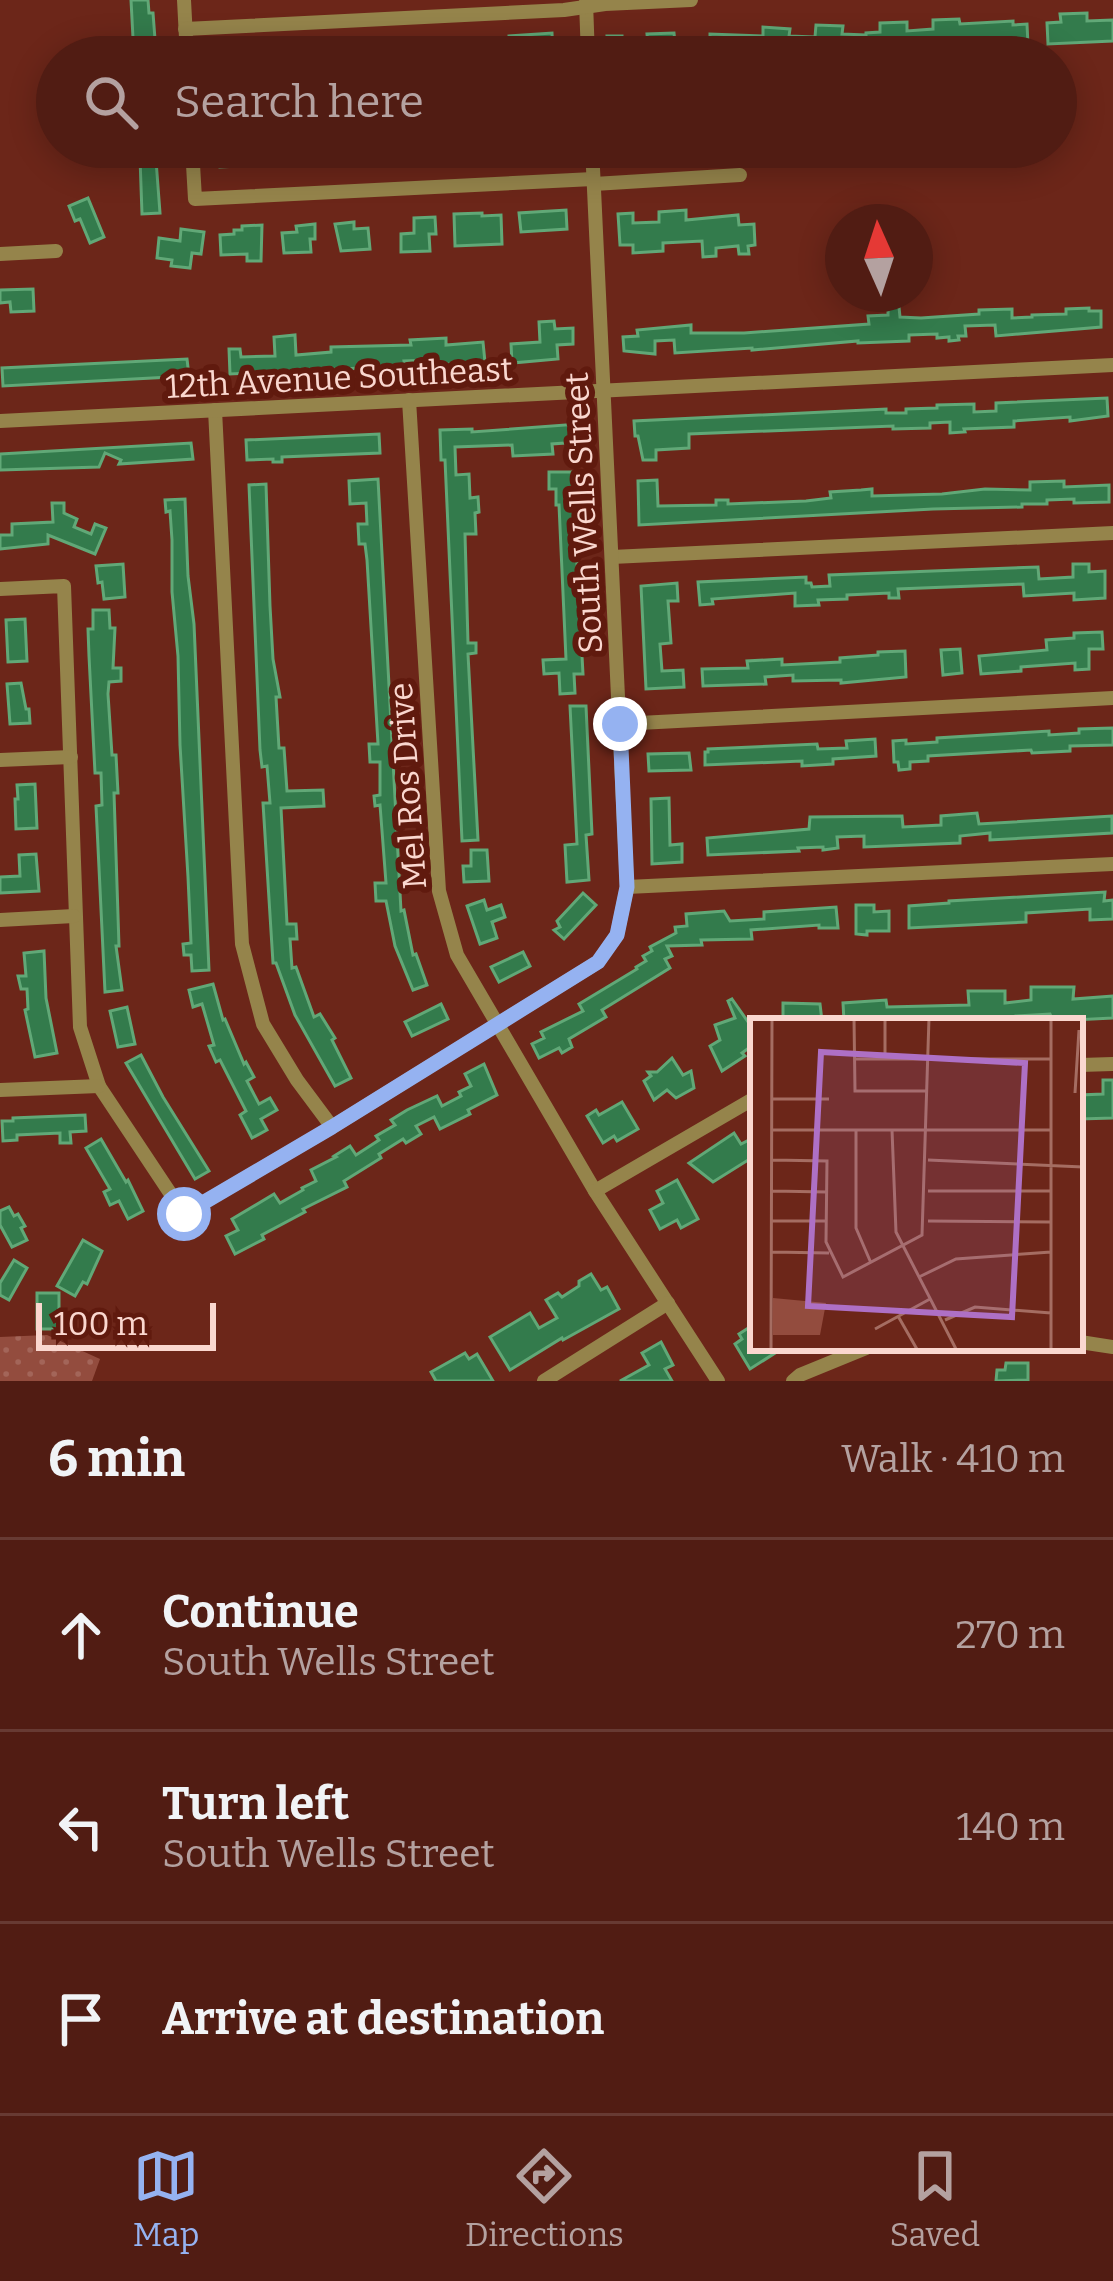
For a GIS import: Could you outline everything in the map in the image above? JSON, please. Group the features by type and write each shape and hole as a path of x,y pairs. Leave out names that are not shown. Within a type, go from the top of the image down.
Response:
{"street":[{"path":"184,0 186,36"},
{"path":"349,0 350,21"},
{"path":"185,29 691,0"},
{"path":"586,4 587,36"},
{"path":"193,168 195,199 740,175"},
{"name":"South Wells Street","path":"99,1086 184,1214 598,962 617,935 627,887 593,168"},
{"path":"0,254 56,251"},
{"name":"12th Avenue Southeast","path":"0,421 1113,365"},
{"name":"Mel Ros Drive","path":"409,400 439,891 457,955 595,1191 718,1381"},
{"path":"215,410 242,944 263,1024 332,1127"},
{"path":"611,557 1113,533"},
{"path":"0,589 64,586 80,1027 99,1086 0,1090"},
{"path":"620,724 1113,698"},
{"path":"0,760 70,757"},
{"path":"627,887 1113,864"},
{"path":"0,920 74,916"},
{"path":"1083,1065 1113,1064"},
{"path":"595,1191 750,1102"},
{"path":"544,1381 668,1303"},
{"path":"1083,1342 1113,1347"},
{"path":"793,1381 859,1351"}],"shaded area":[{"path":"47,1335 100,1359 92,1381 0,1381 0,1337"}],"building":[{"path":"131,0 148,0 155,36 133,36"},
{"path":"1087,13 1087,21 1113,20 1113,41 1077,43 1077,36 1048,36 1047,23 1061,22 1060,14"},
{"path":"959,19 960,24 1013,21 1013,25 1027,24 1028,36 815,36 816,25 843,26 842,34 866,35 880,32 880,23 907,22 907,31 933,29 933,20"},
{"path":"763,27 790,29 789,36 763,36"},
{"path":"140,168 157,168 160,213 142,214"},
{"path":"88,198 104,237 90,243 69,206"},
{"path":"566,210 567,229 521,232 519,213"},
{"path":"686,210 686,220 738,215 739,225 754,224 755,245 748,246 749,254 739,254 738,246 716,248 716,256 703,257 702,241 663,243 663,251 633,253 633,245 620,245 618,214 633,213 633,223 659,222 659,212"},
{"path":"454,214 501,215 502,244 455,246"},
{"path":"435,217 430,251 401,252 401,234 414,233 414,218"},
{"path":"354,222 354,229 368,228 370,249 341,251 335,224"},
{"path":"315,224 311,252 284,253 282,233"},
{"path":"262,225 261,261 247,261 247,254 221,255 220,235 234,234 242,226"},
{"path":"181,229 204,232 201,254 192,253 190,268 157,258 159,238 180,241"},
{"path":"33,289 34,311 11,312 10,302 0,303 0,290"},
{"path":"1089,308 1101,311 1101,327 996,336 995,325 965,326 966,336 949,341 937,334 909,335 909,341 675,353 674,340 655,341 655,354 624,351 623,337 638,336 637,330 691,325 691,333 744,333 869,324 868,316 900,312 900,317 921,318 1012,309 1012,318"},
{"path":"554,321 555,329 573,328 573,344 557,345 558,359 512,363 511,344 540,342 539,322"},
{"path":"295,335 296,355 331,352 331,347 411,345 410,340 446,338 446,345 483,342 485,362 432,365 432,360 404,361 405,366 230,374 229,349 240,349 241,357 275,356 274,337"},
{"path":"187,359 189,376 3,386 2,368"},
{"path":"1107,398 1108,416 1014,421 1014,427 965,432 950,433 950,422 930,423 930,428 689,434 689,448 656,450 656,460 643,460 634,421 886,409 886,413 906,413 906,409 937,405 974,404 974,412 996,411 996,403"},
{"path":"578,424 579,442 552,444 553,454 513,456 512,445 455,447 456,475 469,474 470,498 478,497 479,512 475,513 476,534 465,534 468,643 476,643 476,653 468,654 478,840 462,841 440,430"},
{"path":"379,434 380,453 282,457 282,462 247,460 246,440"},
{"path":"191,443 193,459 119,464 121,460 105,453 99,467 0,470 0,454"},
{"path":"549,472 572,472 583,674 574,674 575,693 560,694 559,673 544,674 543,660 566,659 559,505 556,489 549,489"},
{"path":"378,479 401,911 427,985 413,990 395,946 386,901 376,901 375,883 386,883 380,805 375,806 374,796 380,795 380,762 370,762 369,744 378,744 367,560 365,544 359,544 358,524 367,524 366,503 350,504 349,481"},
{"path":"657,480 658,506 716,505 716,500 728,500 728,504 806,501 831,498 830,492 872,489 872,496 1030,490 1030,482 1064,481 1064,487 1109,485 1109,502 1047,500 1047,504 1022,507 639,525 638,481"},
{"path":"266,484 279,748 284,748 287,791 323,790 324,806 281,808 287,924 296,924 297,939 290,939 292,968 296,967 314,1017 320,1014 335,1038 351,1078 335,1086 295,1015 273,963 263,803 270,803 267,766 262,767 260,750 249,485"},
{"path":"185,499 209,970 192,971 191,955 184,955 183,944 191,943 172,540 165,500"},
{"path":"52,503 64,503 64,513 77,519 74,527 91,534 95,524 106,528 95,554 48,535 48,544 0,549 0,535 12,535 12,524 53,522"},
{"path":"123,564 125,597 104,599 96,566"},
{"path":"1073,564 1089,564 1089,572 1105,571 1105,598 1074,600 1074,593 1024,596 1023,584 898,589 899,598 889,598 889,593 847,595 847,599 818,600 819,605 795,606 795,593 712,599 713,604 700,605 698,582 806,577 812,587 830,586 829,575 1038,567 1039,579 1073,577"},
{"path":"677,583 678,601 668,601 671,643 660,644 662,671 683,670 684,687 646,689 641,586"},
{"path":"93,610 109,610 110,628 115,628 113,668 121,668 121,681 109,682 108,694 118,793 114,793 116,946 122,990 105,992 96,806 102,805 101,773 95,773 88,629 93,629"},
{"path":"25,619 27,661 8,662 6,620"},
{"path":"1102,632 1103,649 1089,649 1089,669 1075,670 1075,663 981,674 979,656 1047,650 1046,640"},
{"path":"960,649 962,673 943,675 941,650"},
{"path":"905,651 906,677 841,683 793,681 793,675 765,677 766,684 703,686 702,669 748,668 747,661 782,659 782,665 840,662 840,658"},
{"path":"21,683 30,723 10,724 7,684"},
{"path":"570,706 586,706 592,834 586,835 589,880 567,882 565,845 577,844"},
{"path":"1113,728 1113,745 928,756 928,761 910,762 910,769 899,770 894,762 893,741 906,740 906,744"},
{"path":"875,739 876,756 833,759 833,764 705,765 708,749 817,744 818,749 847,748 846,741"},
{"path":"689,753 691,770 649,771 648,754"},
{"path":"35,784 37,828 16,829 17,785"},
{"path":"669,798 670,845 682,844 682,862 652,864 651,799"},
{"path":"977,813 979,824 1112,816 1112,833 990,840 990,833 960,836 960,843 864,847 864,836 837,837 838,848 708,855 707,838 809,829 810,817 902,816 903,827 941,825 941,816"},
{"path":"471,850 487,850 489,881 464,882 463,866 471,866"},
{"path":"36,854 39,891 0,893 0,877 20,876 19,855"},
{"path":"1105,892 1104,901 1113,900 1113,919 1090,920 1090,909 1026,913 1026,922 909,928 909,906"},
{"path":"583,893 596,905 564,939 554,930 560,927 557,921"},
{"path":"484,900 487,910 501,905 505,917 492,922 497,938 480,944 467,906"},
{"path":"856,905 874,905 874,912 889,911 889,931 856,934"},
{"path":"836,907 838,928 751,930 752,939 667,946 672,956 665,959 670,968 602,1010 606,1017 569,1039 572,1047 539,1058 532,1044 544,1038 541,1032 583,1011 579,1004 637,969 646,961 643,956 652,951 650,947 676,933 675,927 687,926 686,914 724,911 730,921 764,919 764,912"},
{"path":"44,951 46,998 57,1053 35,1057 25,1010 27,989 21,989 18,976 26,976 24,953"},
{"path":"523,952 530,966 499,982 491,967"},
{"path":"213,984 223,1020 254,1077 247,1081 259,1104 270,1098 277,1110 261,1119 267,1130 252,1138 240,1115 246,1111 209,1046 214,1045 202,1004 193,1007 189,990"},
{"path":"1031,987 1074,987 1073,999 1113,996 1113,1018 1052,1018 1050,1014 844,1018 843,1003 886,1000 887,1007 969,1005 968,991 1005,991 1005,1003 1031,1000"},
{"path":"732,999 750,1025 750,1047 722,1071 710,1046 720,1040 715,1025 735,1018 728,1001"},
{"path":"783,1003 820,1004 822,1018 783,1018"},
{"path":"441,1004 448,1019 412,1036 405,1022"},
{"path":"127,1007 135,1044 118,1047 110,1011"},
{"path":"141,1055 209,1171 195,1179 126,1063"},
{"path":"672,1058 683,1075 691,1071 694,1088 676,1098 667,1090 654,1100 644,1081 651,1076 648,1072 657,1072"},
{"path":"484,1064 497,1095 440,1129 434,1117 416,1126 421,1134 379,1154 381,1158 344,1181 347,1187 303,1209 305,1212 235,1254 226,1236 238,1230 232,1219 274,1194 280,1203 303,1190 316,1181 311,1170 350,1146 356,1155 379,1140 376,1136 395,1125 391,1120 407,1110 437,1096 442,1106 461,1096 459,1092 471,1086 465,1074"},
{"path":"1103,1080 1113,1080 1113,1118 1083,1119 1083,1095 1103,1094"},
{"path":"622,1102 638,1129 603,1143 587,1116"},
{"path":"85,1115 86,1131 70,1132 71,1143 60,1143 60,1133 17,1135 17,1140 3,1141 2,1121"},
{"path":"734,1133 741,1144 750,1140 750,1159 713,1182 689,1163"},
{"path":"101,1139 143,1211 128,1219 119,1201 110,1205 104,1192 110,1189 86,1148"},
{"path":"677,1180 698,1219 681,1228 677,1220 660,1229 650,1210 663,1203 657,1191"},
{"path":"9,1207 25,1226 21,1228 27,1240 12,1247 0,1225 0,1211"},
{"path":"83,1240 102,1251 87,1284 83,1282 75,1296 57,1286"},
{"path":"14,1260 27,1268 9,1300 0,1295 0,1283"},
{"path":"591,1274 601,1290 607,1287 619,1309 510,1370 490,1337 530,1313 539,1328 557,1318 546,1300 558,1293 562,1297"},
{"path":"37,1293 59,1293 59,1329 37,1329"},
{"path":"750,1327 750,1351 778,1351 750,1369 735,1344 742,1339 739,1334"},
{"path":"661,1342 673,1365 665,1369 672,1381 620,1381 649,1365 642,1353"},
{"path":"465,1353 469,1359 477,1354 493,1381 436,1381 431,1372"},
{"path":"1006,1363 1028,1363 1028,1380 996,1381 997,1370 1005,1370"}],"route":[{"path":"184,1214 598,962 617,935 627,887 620,724"}]}
